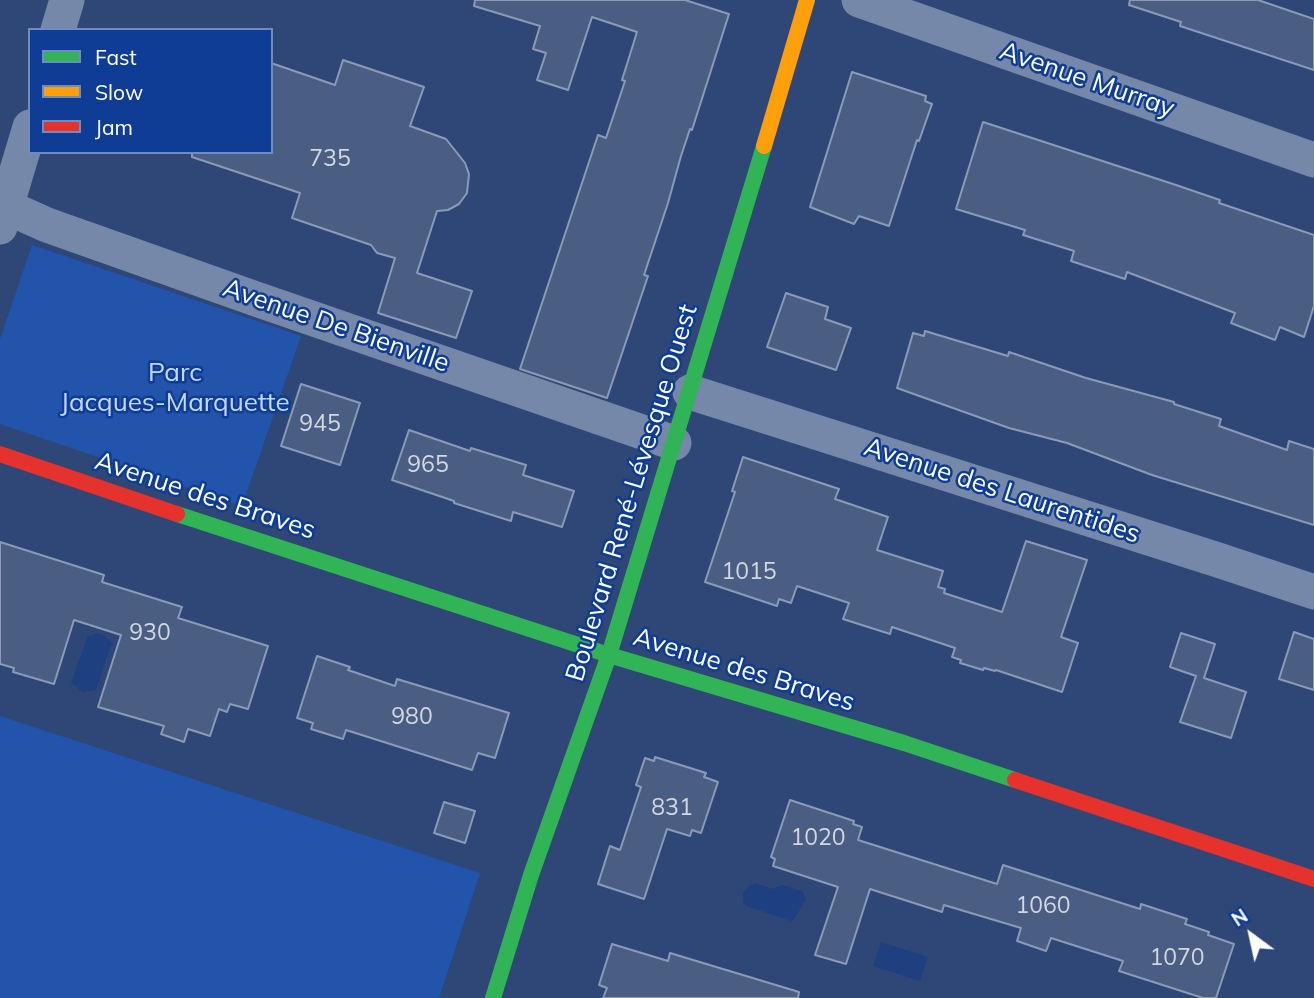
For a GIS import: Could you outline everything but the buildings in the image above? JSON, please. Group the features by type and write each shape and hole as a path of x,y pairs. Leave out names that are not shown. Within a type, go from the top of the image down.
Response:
{"street":[{"path":"59,28 66,0"},
{"name":"Boulevard René-Lévesque Ouest","path":"493,998 531,875 609,655 807,0"},
{"name":"Avenue Murray","path":"859,0 1314,160"},
{"path":"2,213 28,133"},
{"name":"Avenue De Bienville","path":"2,213 47,225 674,443"},
{"name":"Avenue des Laurentides","path":"690,393 1205,555 1314,592"},
{"name":"Avenue des Braves","path":"0,454 609,655 904,743 1314,879"}],"green space":[{"name":"Parc Jacques-Marquette","path":"32,245 301,336 242,506 0,424 0,339"},
{"path":"0,716 480,873 439,998 0,998"}],"shaded area":[{"path":"96,633 112,642 96,690 83,692 71,683 88,635"},
{"path":"755,883 773,889 782,885 802,890 806,899 791,921 746,906 743,893"},
{"path":"881,942 928,957 920,981 873,966"}],"traffic: fast":[{"path":"493,998 531,875 609,655 764,146"},
{"path":"177,514 609,655 904,743 1015,780"}],"traffic: slow":[{"path":"764,146 807,0"}],"traffic: jam":[{"path":"0,454 177,514"},
{"path":"1015,780 1314,879"}]}
